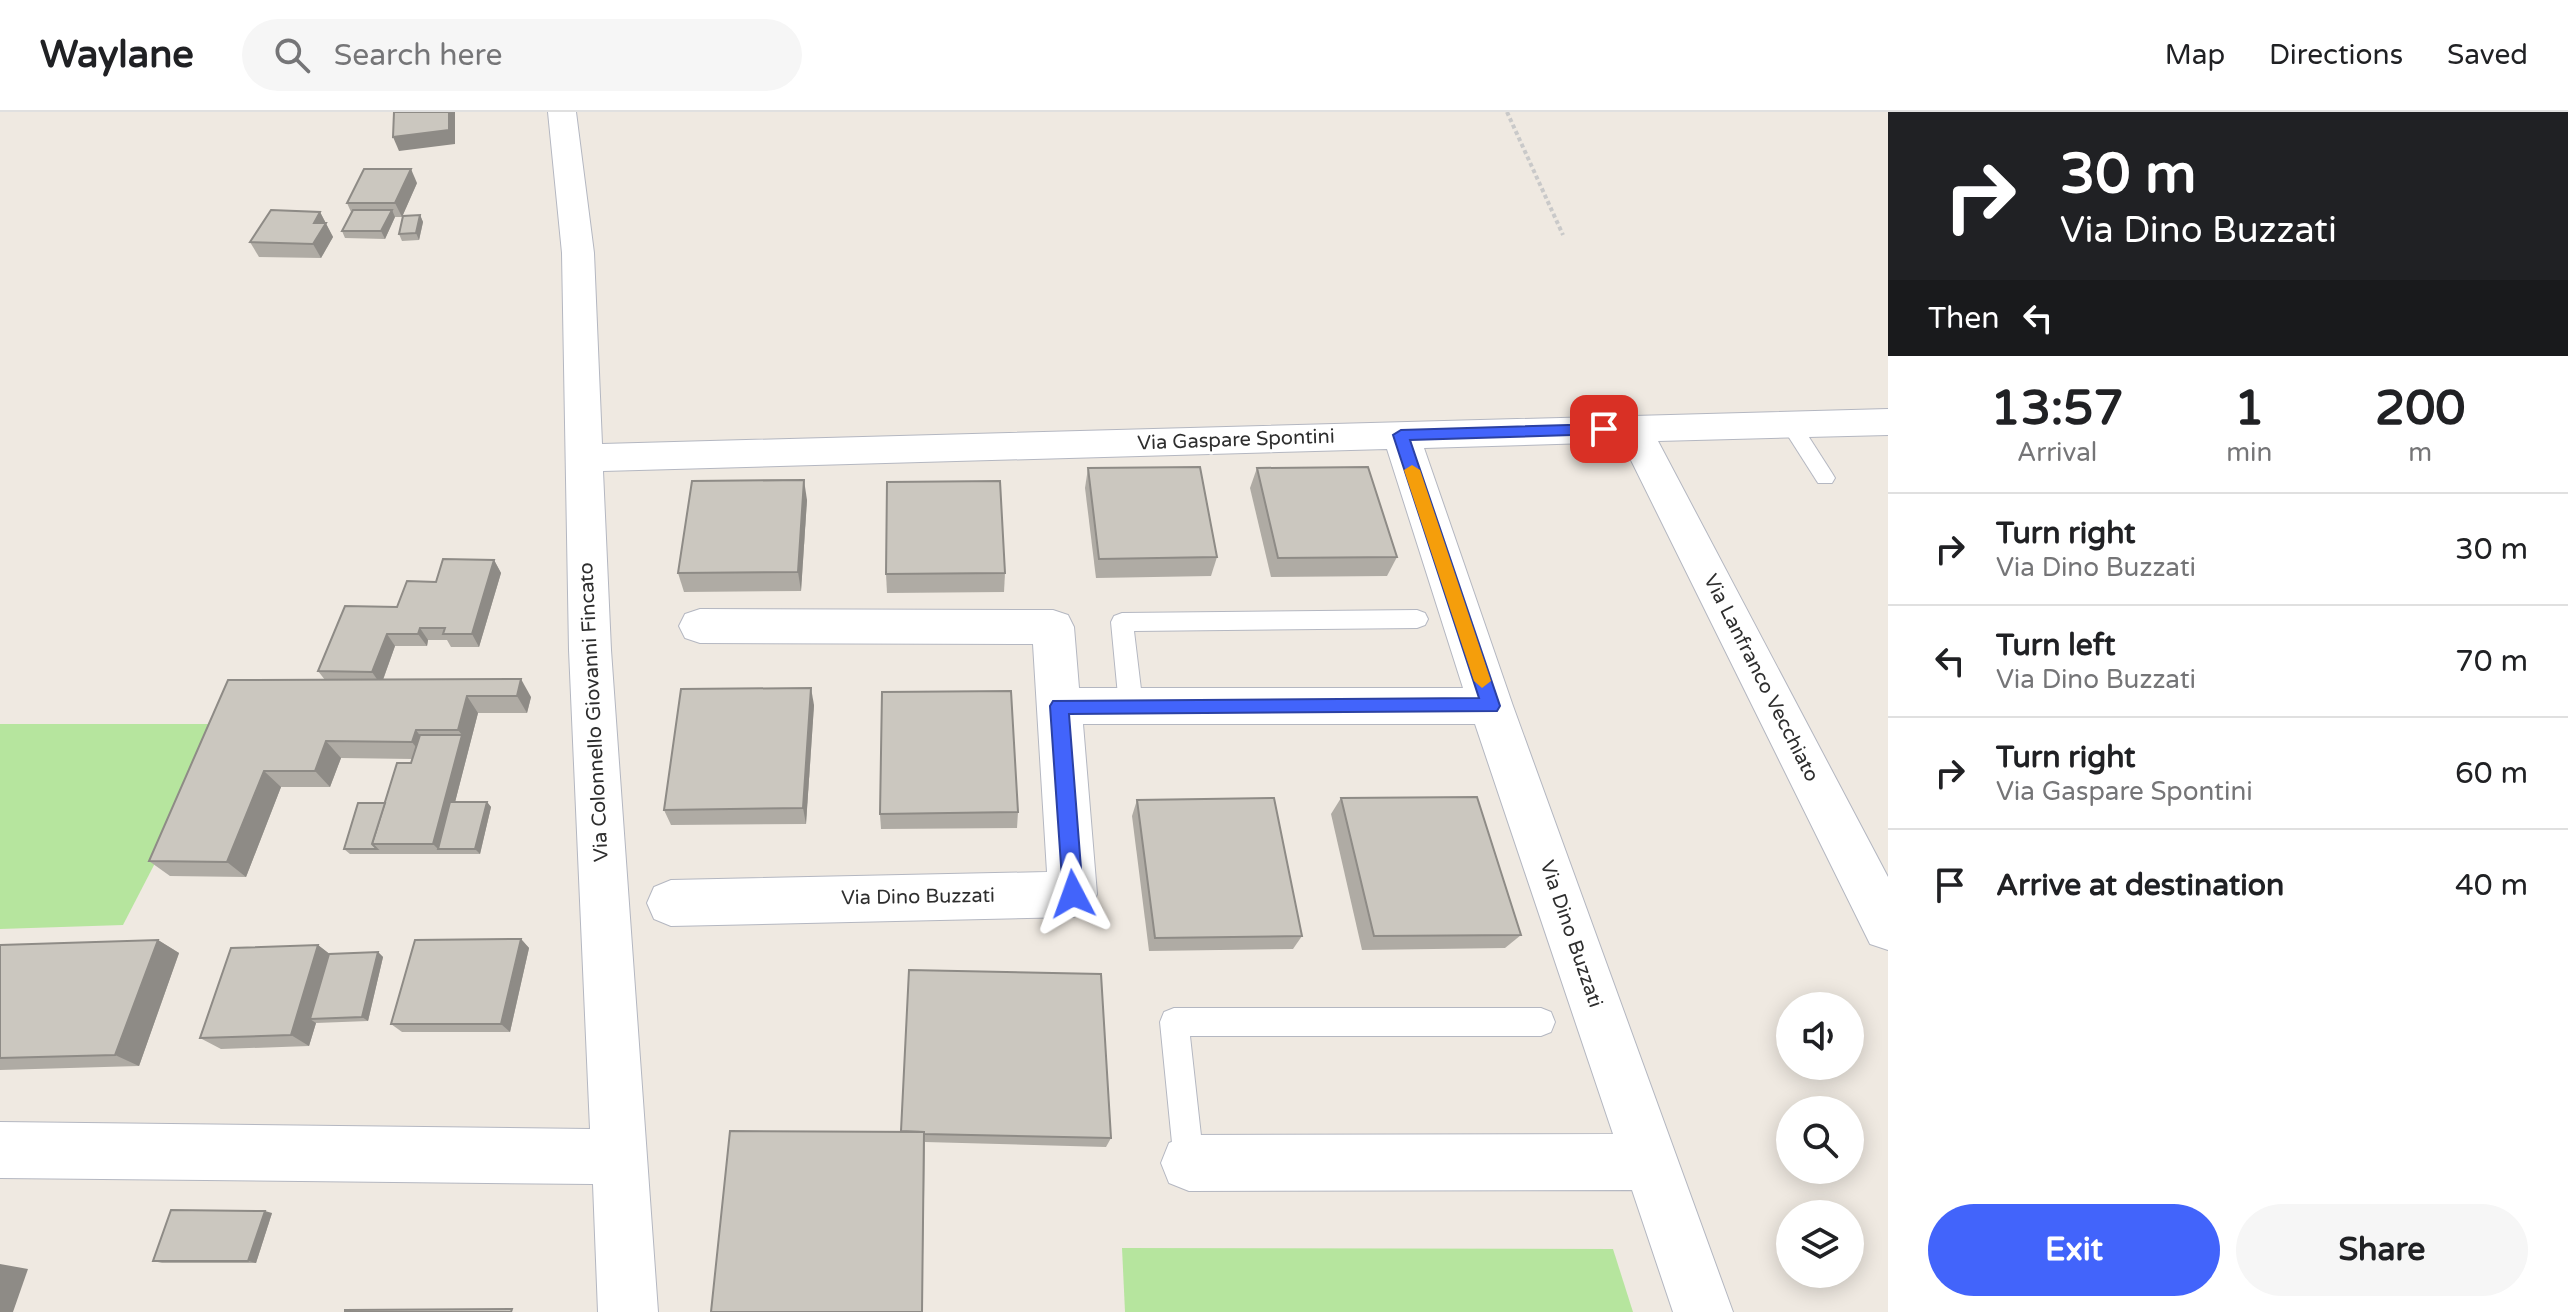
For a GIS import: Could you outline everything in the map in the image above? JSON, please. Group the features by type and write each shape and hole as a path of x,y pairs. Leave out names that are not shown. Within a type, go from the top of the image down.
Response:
{"street":[{"name":"Via Colonnello Giovanni Fincato","path":"562,112 578,253 599,837 628,1312"},
{"name":"Via Gaspare Spontini","path":"584,458 1888,422"},
{"name":"Via Lanfranco Vecchiato","path":"1633,428 1888,927"},
{"name":"Via Dino Buzzati","path":"1401,435 1491,706 1703,1312"},
{"name":"Via Dino Buzzati","path":"671,903 1073,894 1053,627 700,626"},
{"path":"1059,706 1491,706"},
{"path":"0,1150 618,1157"},
{"path":"1189,1163 1651,1162"}],"lane":[{"path":"1791,425 1825,478"},
{"path":"1131,706 1122,622 1417,619"},
{"path":"1189,1163 1174,1022 1541,1022"}],"path":[{"path":"1507,112 1563,235"}],"green space":[{"path":"0,724 227,724 123,925 0,929"},
{"path":"1122,1248 1613,1249 1633,1312 1125,1312"}],"building":[{"path":"394,112 449,112 449,130 393,137"},
{"path":"364,169 411,169 395,203 347,203"},
{"path":"271,210 320,212 314,223 326,223 313,244 250,242"},
{"path":"353,210 392,210 381,231 342,231"},
{"path":"420,215 416,233 399,234 403,216"},
{"path":"1200,467 1217,557 1099,559 1088,468"},
{"path":"1368,467 1397,557 1278,558 1257,468"},
{"path":"804,480 798,572 678,573 692,481"},
{"path":"1000,481 1005,573 886,574 887,482"},
{"path":"443,559 494,560 472,634 443,634 445,628 420,628 418,634 387,634 372,672 318,671 345,606 397,607 407,581 436,582"},
{"path":"521,679 517,696 467,696 458,730 416,730 412,742 326,741 315,771 264,771 227,862 149,861 228,680"},
{"path":"811,688 803,808 664,810 681,689"},
{"path":"1011,691 1018,812 880,814 882,692"},
{"path":"420,735 462,735 433,844 372,844 397,763 411,763"},
{"path":"1477,797 1521,935 1374,936 1341,798"},
{"path":"1274,798 1302,936 1155,938 1137,800"},
{"path":"450,802 487,802 475,849 438,849"},
{"path":"358,803 385,803 372,844 377,849 344,849"},
{"path":"521,939 501,1024 391,1024 415,940"},
{"path":"158,940 115,1055 0,1058 0,945"},
{"path":"318,945 291,1035 200,1038 231,948"},
{"path":"378,952 362,1017 310,1019 329,954"},
{"path":"909,970 1101,974 1111,1138 901,1131"},
{"path":"730,1131 924,1132 922,1312 711,1312"},
{"path":"171,1210 265,1211 248,1261 153,1261"},
{"path":"512,1309 511,1312 345,1312 345,1310"}],"slow traffic":[{"path":"1412,470 1482,681"}],"route":[{"path":"1073,894 1059,706 1491,706 1401,435 1604,429"}]}
